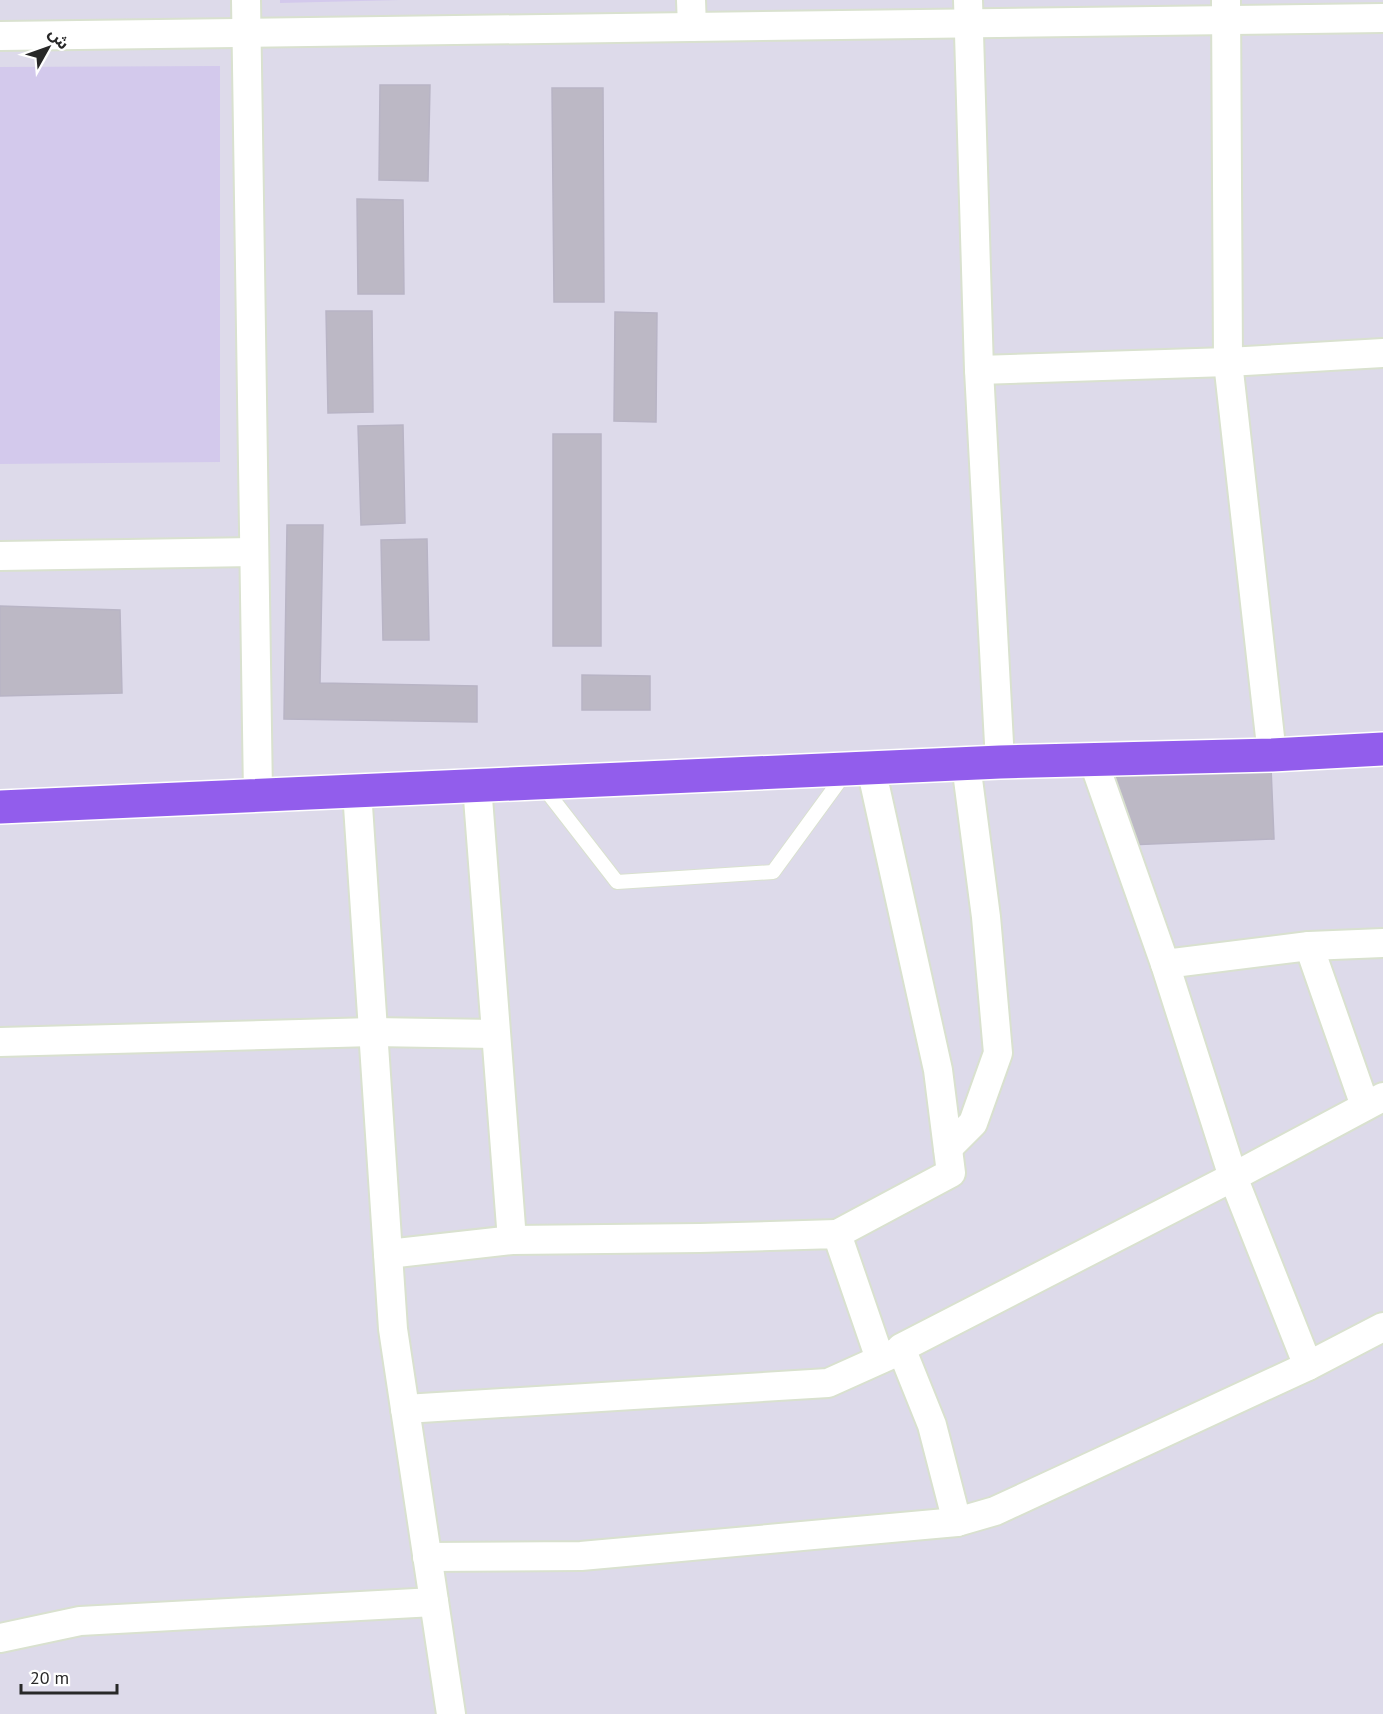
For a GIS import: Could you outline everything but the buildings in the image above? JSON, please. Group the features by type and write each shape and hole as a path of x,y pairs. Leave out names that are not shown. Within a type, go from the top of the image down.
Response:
{"main road":[{"path":"0,807 1000,762 1272,755 1383,749"}],"street":[{"path":"246,0 258,795"},
{"path":"0,36 247,33 692,14 1226,10 1383,18"},
{"path":"1226,10 1228,362 1272,755"},
{"path":"968,12 979,370 1000,762"},
{"path":"979,370 1228,362 1383,353"},
{"path":"0,556 254,552"},
{"path":"1093,760 1165,964 1233,1177 1308,1366"},
{"path":"948,1148 973,1123 998,1053 986,917 966,764"},
{"path":"388,1254 512,1240 837,1234 951,1173 938,1070 860,769"},
{"path":"477,785 512,1240"},
{"path":"357,791 393,1329 451,1714"},
{"path":"1165,964 1309,946 1383,943"},
{"path":"405,1409 828,1383 891,1354 1374,1102 1309,946"},
{"path":"0,1042 373,1032 495,1034"},
{"path":"837,1234 891,1354 932,1425 957,1522"},
{"path":"428,1557 581,1556 957,1522 995,1511 1308,1366 1383,1327"},
{"path":"0,1638 80,1621 434,1602"}],"lane":[{"path":"540,783 617,882 773,872 860,769"}],"shaded area":[{"path":"280,0 401,0 280,3"},
{"path":"220,66 220,462 0,464 0,67"}]}
